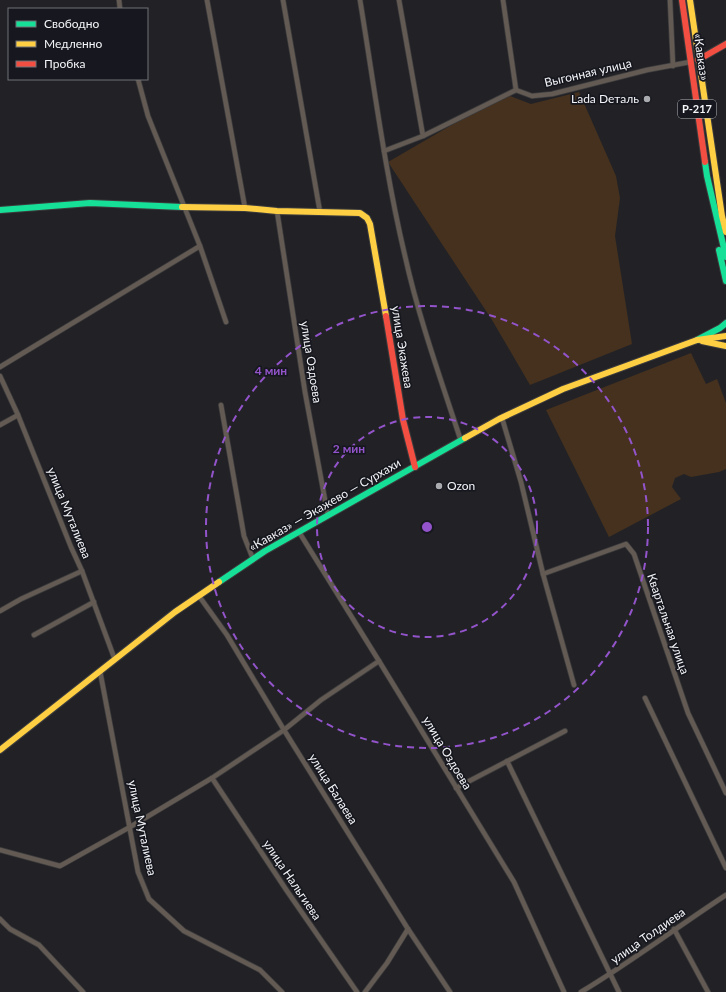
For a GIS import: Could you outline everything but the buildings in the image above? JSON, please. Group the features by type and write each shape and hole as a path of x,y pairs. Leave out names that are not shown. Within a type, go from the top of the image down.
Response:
{"main road":[{"name":"«Кавказ»","path":"682,0 707,176 726,232"},
{"name":"«Кавказ»","path":"690,0 716,176 726,257"},
{"path":"698,60 726,44"},
{"path":"707,176 711,219 726,281"},
{"path":"0,210 90,203 245,208 276,212 320,212"},
{"name":"улица Экажева","path":"320,212 360,214 365,216 370,222 403,420 415,467"},
{"path":"696,340 720,328 726,323"},
{"path":"696,340 726,336"},
{"path":"696,340 726,346"},
{"name":"«Кавказ» — Экажево — Сурхахи","path":"0,750 175,612 265,551 502,418 563,389 667,352 696,340"}],"street":[{"path":"207,0 245,208"},
{"path":"282,0 320,212"},
{"path":"360,0 384,150 404,256 426,337 461,441"},
{"path":"399,0 423,136"},
{"path":"384,150 423,136 516,90 502,0"},
{"path":"670,0 673,66"},
{"name":"Выгонная улица","path":"516,90 532,96 552,94 647,70 690,62"},
{"path":"138,80 148,116 200,246 226,322"},
{"name":"улица Оздоева","path":"276,212 305,392 328,516"},
{"path":"0,367 200,246"},
{"name":"улица Муталиева","path":"0,376 18,415 82,571 115,660"},
{"path":"221,405 244,536 253,559"},
{"path":"0,425 18,415"},
{"path":"502,418 521,482 543,574 574,685"},
{"name":"улица Оздоева","path":"299,532 514,882 564,992"},
{"name":"Квартальная улица","path":"543,574 626,544 634,554 688,713 726,793"},
{"path":"0,611 21,599 82,571"},
{"name":"улица Балаева","path":"199,596 227,635 284,730 408,929 450,992"},
{"path":"34,635 94,602"},
{"path":"0,850 60,866 130,827 212,778 284,730 321,700 379,661"},
{"name":"улица Муталиева","path":"100,670 138,872 149,899 184,931 260,970 282,992"},
{"path":"645,698 726,868"},
{"path":"456,788 565,731"},
{"path":"507,761 619,992"},
{"name":"улица Нальгиева","path":"212,778 287,891 357,992"},
{"name":"улица Толдиева","path":"580,992 610,974 726,895"},
{"path":"0,919 10,929 38,945 83,992"},
{"path":"364,992 387,963 408,929"},
{"path":"674,929 708,992"}],"shaded area":[{"path":"579,92 616,176 620,198 615,236 632,344 530,385 492,320 388,162 505,94 531,104"},
{"path":"691,353 706,384 717,379 726,403 726,469 719,472 691,477 684,474 675,478 672,487 681,499 609,537 546,410"}],"traffic: fast":[{"path":"705,162 726,257"},
{"path":"0,210 90,203 182,207"},
{"path":"719,250 726,281"},
{"path":"697,340 720,328 726,323"},
{"path":"219,582 265,551 465,438"}],"traffic: slow":[{"path":"690,0 722,216 726,232"},
{"path":"182,207 360,213 367,218 370,224 386,316"},
{"path":"465,438 499,419 563,389 697,340 726,336"},
{"path":"702,341 726,346"},
{"path":"0,750 175,612 219,582"}],"traffic: jam":[{"path":"682,0 705,162"},
{"path":"698,60 726,44"},
{"path":"386,316 403,420 415,467"}],"place":[{"name":"Lada Dеталь","path":"647,99"},
{"name":"Ozon","path":"439,486"}]}
